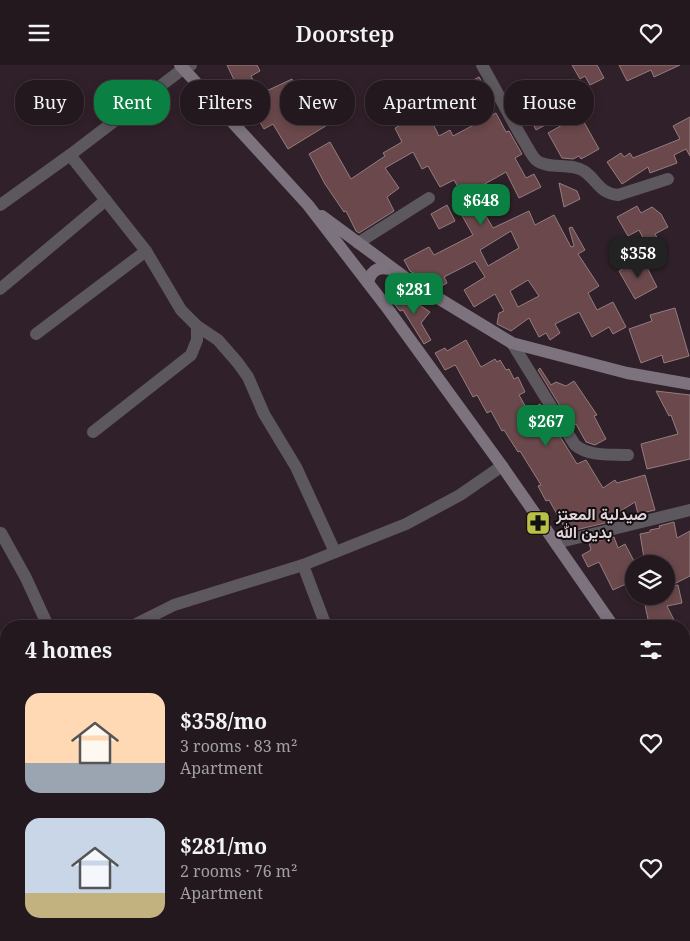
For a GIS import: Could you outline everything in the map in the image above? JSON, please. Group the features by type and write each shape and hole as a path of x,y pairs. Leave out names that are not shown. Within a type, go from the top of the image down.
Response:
{"main road":[{"path":"185,66 308,205 368,283 502,466 609,620"},
{"path":"308,205 396,271 512,343 627,373 690,385"},
{"path":"368,283 371,273 375,270 386,268 396,271"}],"street":[{"path":"482,65 535,160 544,164 575,167 593,179 603,191 610,194 618,195 668,179"},
{"path":"0,205 70,155 185,66"},
{"path":"70,155 146,251 181,311 197,326 218,340 248,377 264,414 296,467 335,552"},
{"path":"358,243 428,198"},
{"path":"0,289 106,200"},
{"path":"36,334 146,251"},
{"path":"93,432 191,355 197,340 197,326"},
{"path":"512,343 575,445 583,452 628,455"},
{"path":"144,620 174,605 303,565 413,519 460,495 502,466"},
{"path":"556,543 690,510"},
{"path":"1,533 26,578 45,620"},
{"path":"303,565 324,620"}],"building":[{"path":"227,65 257,65 260,71 251,76 253,80 234,80"},
{"path":"572,65 597,65 604,78 594,83 594,80 587,80 585,76 580,79"},
{"path":"619,65 680,65 654,77 651,70 627,81"},
{"path":"280,85 280,125 327,125 288,149 273,124 264,129 262,125 270,125 270,89"},
{"path":"496,113 506,132 509,131 522,154 515,158 526,178 534,174 541,187 519,198 506,172 483,185 494,205 483,211 493,228 529,211 535,225 554,215 571,247 574,246 569,228 572,227 585,250 578,254 599,286 588,293 597,310 613,302 626,327 613,334 609,327 592,337 579,312 555,324 560,333 550,340 546,333 539,337 529,318 511,331 497,324 499,313 504,311 495,294 474,307 464,290 485,277 475,261 444,277 447,283 438,288 410,271 404,260 429,247 434,255 473,235 460,212 473,205 462,185 458,187 454,180 440,187 428,166 422,169 413,152 385,168 399,188 387,197 394,211 359,233 356,231 346,211 344,212 325,184 309,154 330,142 351,179 385,156 383,153 402,142 395,128 401,125 434,125 439,136 450,130 453,136 474,125 494,125 494,114","holes":["511,231 519,248 488,266 480,250","528,280 539,296 518,307 510,291"]},
{"path":"690,117 690,156 686,149 674,155 677,163 650,173 648,167 622,184 607,162 621,153 624,157 630,153 633,158 680,139 673,126"},
{"path":"534,125 545,125 536,130"},
{"path":"562,125 586,125 599,149 581,159 579,156 573,159 562,158 548,133"},
{"path":"559,183 577,191 580,199 564,207"},
{"path":"447,205 455,221 439,229 431,214"},
{"path":"637,206 641,213 652,207 661,214 668,227 655,234 660,243 649,249 639,230 628,236 617,217"},
{"path":"642,258 657,287 635,299 619,271"},
{"path":"403,294 430,312 421,323 431,340 424,344 403,310 400,311 395,305 395,300"},
{"path":"675,308 689,356 664,363 662,355 641,363 629,329 652,321 650,315"},
{"path":"466,340 481,367 495,359 497,362 500,360 506,370 509,369 514,379 518,377 525,392 519,395 528,411 540,404 577,464 586,460 603,488 615,480 617,483 645,475 655,510 638,514 635,502 608,519 609,522 567,532 549,500 546,501 538,486 541,485 520,451 518,452 504,430 502,431 491,411 487,413 477,395 473,397 456,366 445,370 435,353 445,348 447,351"},
{"path":"540,368 551,385 556,382 566,386 574,381 597,415 594,416 606,439 595,445 586,442 576,424 571,424 538,370"},
{"path":"656,391 690,395 690,459 647,469 641,444 678,434 671,415 669,416"},
{"path":"674,522 677,538 690,531 690,576 675,584 675,555 644,555 640,534 660,528 659,526"},
{"path":"614,537 618,548 625,544 631,555 625,555 625,584 613,590 599,562 588,567 582,555 591,550 589,543"},
{"path":"678,585 682,603 675,604 675,586"},
{"path":"645,605 672,605 667,606 674,620 646,620 648,619"}],"place":[{"name":"صيدلية المعتز بدين الله","path":"538,523"}]}
